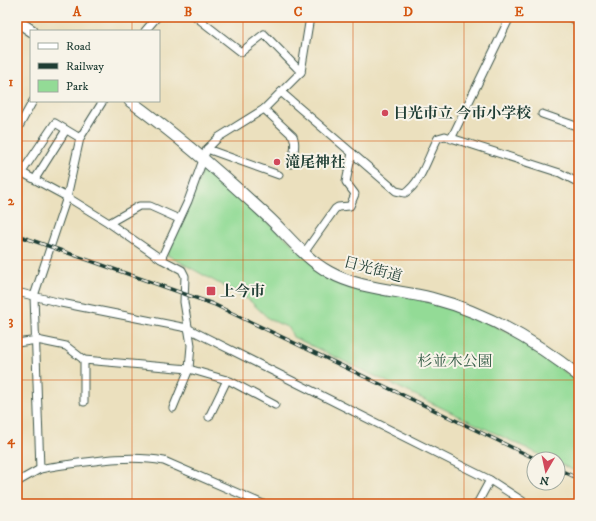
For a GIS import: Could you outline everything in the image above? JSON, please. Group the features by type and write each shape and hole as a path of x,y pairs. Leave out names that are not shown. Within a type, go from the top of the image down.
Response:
{"highway":[{"path":"17,21 30,30"},
{"name":"日光街道","path":"131,102 202,159 258,207 304,253 328,272 348,280 431,298 497,323 547,351 579,376"}],"street":[{"path":"146,30 157,17"},
{"path":"196,17 241,52 264,34 301,72"},
{"path":"161,259 180,219 207,149 219,137 264,109 301,72 310,17"},
{"path":"451,138 510,17"},
{"path":"569,17 579,22"},
{"path":"281,92 396,191 405,193 411,189 424,168 438,138 445,136 560,173 579,183"},
{"path":"17,130 32,102"},
{"path":"40,469 37,340 34,296 67,197 80,138 102,102"},
{"path":"264,109 293,136 296,141 291,164"},
{"path":"542,114 579,127"},
{"path":"80,138 55,123 20,171 109,222 161,259 182,270 185,276 184,302 187,328 191,345 189,369 173,408"},
{"path":"35,179 66,130"},
{"path":"207,149 279,175"},
{"path":"304,253 335,210 338,207 350,206 354,198 355,194 346,182 352,153"},
{"path":"109,222 139,206 150,206 180,219"},
{"path":"17,292 187,328 490,480 527,504"},
{"path":"17,343 37,340 66,346 84,360 189,369 228,380 275,405"},
{"path":"84,360 84,402"},
{"path":"209,416 228,380"},
{"path":"17,482 40,469 111,459 148,458 164,461 250,501 264,504"},
{"path":"477,504 490,480"}],"green space":[{"name":"杉並木公園","path":"203,164 324,272 468,313 524,340 579,383 579,473 566,467 566,451 532,451 293,337 289,328 269,319 249,300 167,255 200,178"}],"railway":[{"path":"17,235 213,304 526,454"},
{"path":"566,473 579,479"}],"place":[{"name":"日光市立 今市小学校","path":"385,113"},
{"name":"滝尾神社","path":"277,162"},
{"name":"上今市","path":"211,291"}]}
